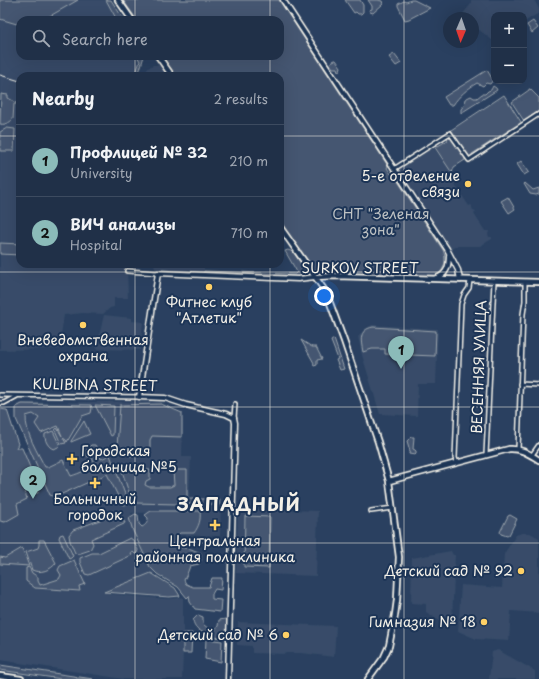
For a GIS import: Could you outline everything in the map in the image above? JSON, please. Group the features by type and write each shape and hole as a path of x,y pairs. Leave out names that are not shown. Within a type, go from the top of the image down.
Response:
{"main road":[{"path":"118,0 129,16"},
{"path":"161,60 169,72"},
{"path":"284,233 323,288 339,328 390,481 399,563 397,600 391,638 387,651 368,679"},
{"name":"SURKOV STREET","path":"315,277 336,276 539,282"},
{"path":"390,481 509,449 518,449 527,452 539,460"},
{"path":"0,676 21,679"}],"street":[{"path":"283,0 446,249 458,270 460,280"},
{"path":"394,169 450,133 468,160 539,114"},
{"path":"433,279 440,277 447,270 449,257 446,249"},
{"path":"127,271 158,273 139,397"},
{"name":"SURKOV STREET","path":"158,273 298,279 315,277"},
{"path":"457,463 455,458 461,304 464,295 469,288 470,280"},
{"name":"ВЕСЕННЯЯ УЛИЦА","path":"486,455 494,281"},
{"path":"518,449 525,282"},
{"path":"520,384 539,385"},
{"name":"KULIBINA STREET","path":"0,395 165,398 186,405 226,414 234,418"},
{"path":"0,403 4,403 19,395"},
{"path":"228,679 235,432 234,404"},
{"path":"532,455 539,445"},
{"path":"371,511 393,508"}],"shaded area":[{"path":"78,0 106,0 115,16 50,16"},
{"path":"471,0 534,0 539,9 539,13 527,20 527,12 491,12 491,39 479,30 479,12 464,12 471,4"},
{"path":"0,19 16,24 16,60 139,60 136,72 16,72 16,244 0,243"},
{"path":"153,65 157,65 161,66 166,72 146,72 148,68"},
{"path":"431,148 434,148 452,173 452,178 457,182 455,185 469,206 471,205 473,210 476,211 474,214 485,231 489,231 489,237 492,237 492,239 480,246 456,246 450,250 418,199 418,195 413,191 399,171 404,165"},
{"path":"0,254 16,255 16,268 127,268 128,298 114,298 114,307 110,308 103,314 83,313 64,315 59,349 0,350"},
{"path":"204,268 204,273 159,271 155,269"},
{"path":"104,315 132,318 132,321 143,322 140,350 96,349"},
{"path":"372,325 438,329 436,384 418,384 417,416 380,414 358,337 365,329"},
{"name":"Больничный городок","path":"160,401 177,413 177,417 183,420 182,457 191,457 189,503 221,503 220,536 179,535 178,512 131,513 155,574 110,594 169,599 183,597 182,679 124,679 0,660 0,463 31,449 15,413 15,407 20,403"},
{"path":"238,508 318,511 316,576 236,573"},
{"path":"530,533 539,538 539,613 511,611 509,641 476,639 458,631 461,585 502,588 504,554 516,535"},
{"path":"451,551 453,555 455,555 452,621 438,620 426,612 426,604 411,603 412,558"},
{"name":"Детский сад № 6","path":"238,622 336,626 334,657 301,653 252,653 252,646 237,645"},
{"path":"498,650 535,671 535,679 489,679 492,652"}],"green space":[{"path":"0,0 78,0 50,16 16,16 16,24 0,19"},
{"path":"106,0 111,0 121,16 115,16"},
{"name":"СНТ \"Зеленая зона\"","path":"123,0 279,0 388,166 387,168 395,180 397,180 443,250 445,262 440,272 433,276 321,272 313,269 284,228 284,72 173,72 165,60 284,60 284,16 134,16"},
{"path":"345,0 360,0 363,5 363,12 361,14 356,12 354,13"},
{"path":"368,0 382,1 383,4 373,13 369,10 372,9 372,6"},
{"path":"411,0 430,8 405,20 398,4"},
{"path":"533,21 538,28 532,33 527,25"},
{"path":"394,54 401,63 396,66 389,57"},
{"path":"143,60 139,72 136,72 140,61"},
{"path":"335,60 341,67 338,71 337,68 333,68 330,64"},
{"path":"487,70 491,77 490,84 486,83 483,86 477,83 464,93 453,105 449,105 444,97"},
{"path":"493,86 497,90 461,113 465,99 471,96 477,98 491,90"},
{"path":"529,89 539,98 539,111 524,121 512,102"},
{"path":"1,94 8,95 8,98 16,102 16,104 14,104 13,119 9,123 0,124"},
{"path":"504,95 521,124 517,125 472,154 472,156 468,156 451,130"},
{"path":"7,128 15,129 14,151 0,151 0,132"},
{"path":"448,136 451,137 465,158 465,160 454,167 452,173 434,146 435,144 438,146 448,140"},
{"path":"521,161 529,172 524,175 517,164"},
{"path":"525,183 533,190 539,188 539,194 530,194 524,184"},
{"path":"508,197 515,209 509,213 501,201"},
{"path":"0,243 16,244 16,255 0,254"},
{"path":"288,250 293,252 305,269 304,275 300,277 204,273 204,271 295,274 297,272 285,251"},
{"path":"373,327 436,331 435,356 385,354 385,349 372,349 363,352 361,340 363,333 368,328"},
{"path":"334,339 344,369 340,370 336,360 338,359 331,341"},
{"path":"301,340 312,347 316,347 322,359 317,360 317,365 314,366 314,363"},
{"path":"22,404 91,405 91,413 82,416 67,442 63,438 66,443 61,444 55,430 57,428 62,436 58,426 41,433 35,424 39,418 33,414 26,416 30,436 45,467 63,460 71,476 87,469 94,462 91,456 88,457 84,452 91,445 95,445 101,459 110,455 128,502 127,504 122,504 107,474 55,497 50,495 16,419 16,407"},
{"path":"161,404 182,413 182,437 152,436 150,440 150,456 130,456 129,450 125,449 121,453 117,447 120,405"},
{"path":"95,405 114,406 113,435 111,436"},
{"path":"0,409 7,410 18,444 16,448 22,448 34,477 38,493 35,493 32,488 25,492 27,499 17,504 19,514 5,522 0,521"},
{"path":"84,421 90,434 71,442 71,441"},
{"path":"53,431 60,446 54,449 48,445 45,436 45,434"},
{"path":"411,437 414,437 413,449 416,451 415,455 409,454 410,451 407,441"},
{"path":"124,468 150,470 150,479 146,481 145,485 149,487 170,487 174,485 173,470 187,470 187,499 220,499 219,505 135,503 131,499 122,471"},
{"path":"151,511 200,511 199,523 194,533 180,533 176,536 175,546 191,549 201,553 201,561 199,564 190,566 184,580 186,584 193,587 209,587 212,578 222,578 221,590 215,589 212,594 212,599 221,600 220,612 195,609 190,602 189,596 187,598 178,587 157,574 150,567 133,531 129,518 135,514 138,515 139,524 142,527 148,521 148,518 145,515"},
{"path":"510,515 517,519 509,535 507,536 501,534 500,532 508,516"},
{"path":"245,516 270,517 269,568 244,567"},
{"path":"105,518 119,519 120,521 125,522 124,524 91,539 93,544 90,550 78,554 75,553 69,535 73,530"},
{"path":"63,534 73,556 69,559 59,538 60,535"},
{"path":"130,538 133,540 138,550 137,553 135,554 133,552 131,553 132,555 89,575 85,574 80,558 92,553 99,553"},
{"path":"39,540 44,540 56,563 48,569 38,572 32,570 26,552 38,548"},
{"path":"22,548 29,566 0,564 0,557 5,558"},
{"path":"74,560 85,584 79,586 80,591 35,588 26,581 26,568 29,567 32,573 38,577 40,585 59,579 61,575 58,570 60,566"},
{"path":"151,573 175,588 180,596 169,597 104,592"},
{"path":"198,615 203,617 203,624 213,632 218,626 219,620 226,619 228,621 226,638 205,636 205,633 194,625 193,620"},
{"path":"183,633 192,633 191,653 183,653"},
{"path":"206,639 222,641 221,662 205,659"},
{"path":"0,665 93,679 61,679 0,670"}],"railway":[{"path":"0,75 16,80"}],"place":[{"name":"5-е отделение связи","path":"468,184"},
{"name":"Фитнес клуб \"Атлетик\"","path":"209,287"},
{"name":"Вневедомственная охрана","path":"83,325"},
{"name":"Профлицей № 32","path":"401,369"},
{"name":"Городская больница №5","path":"72,459"},
{"name":"Больничный городок","path":"95,483"},
{"name":"ВИЧ анализы","path":"33,499"},
{"name":"Центральная районная поликлиника","path":"215,525"},
{"name":"Детский сад № 92","path":"521,571"},
{"name":"Гимназия № 18","path":"484,622"},
{"name":"Детский сад № 6","path":"286,635"}],"district":[{"name":"ЗАПАДНЫЙ","path":"239,505"}]}
